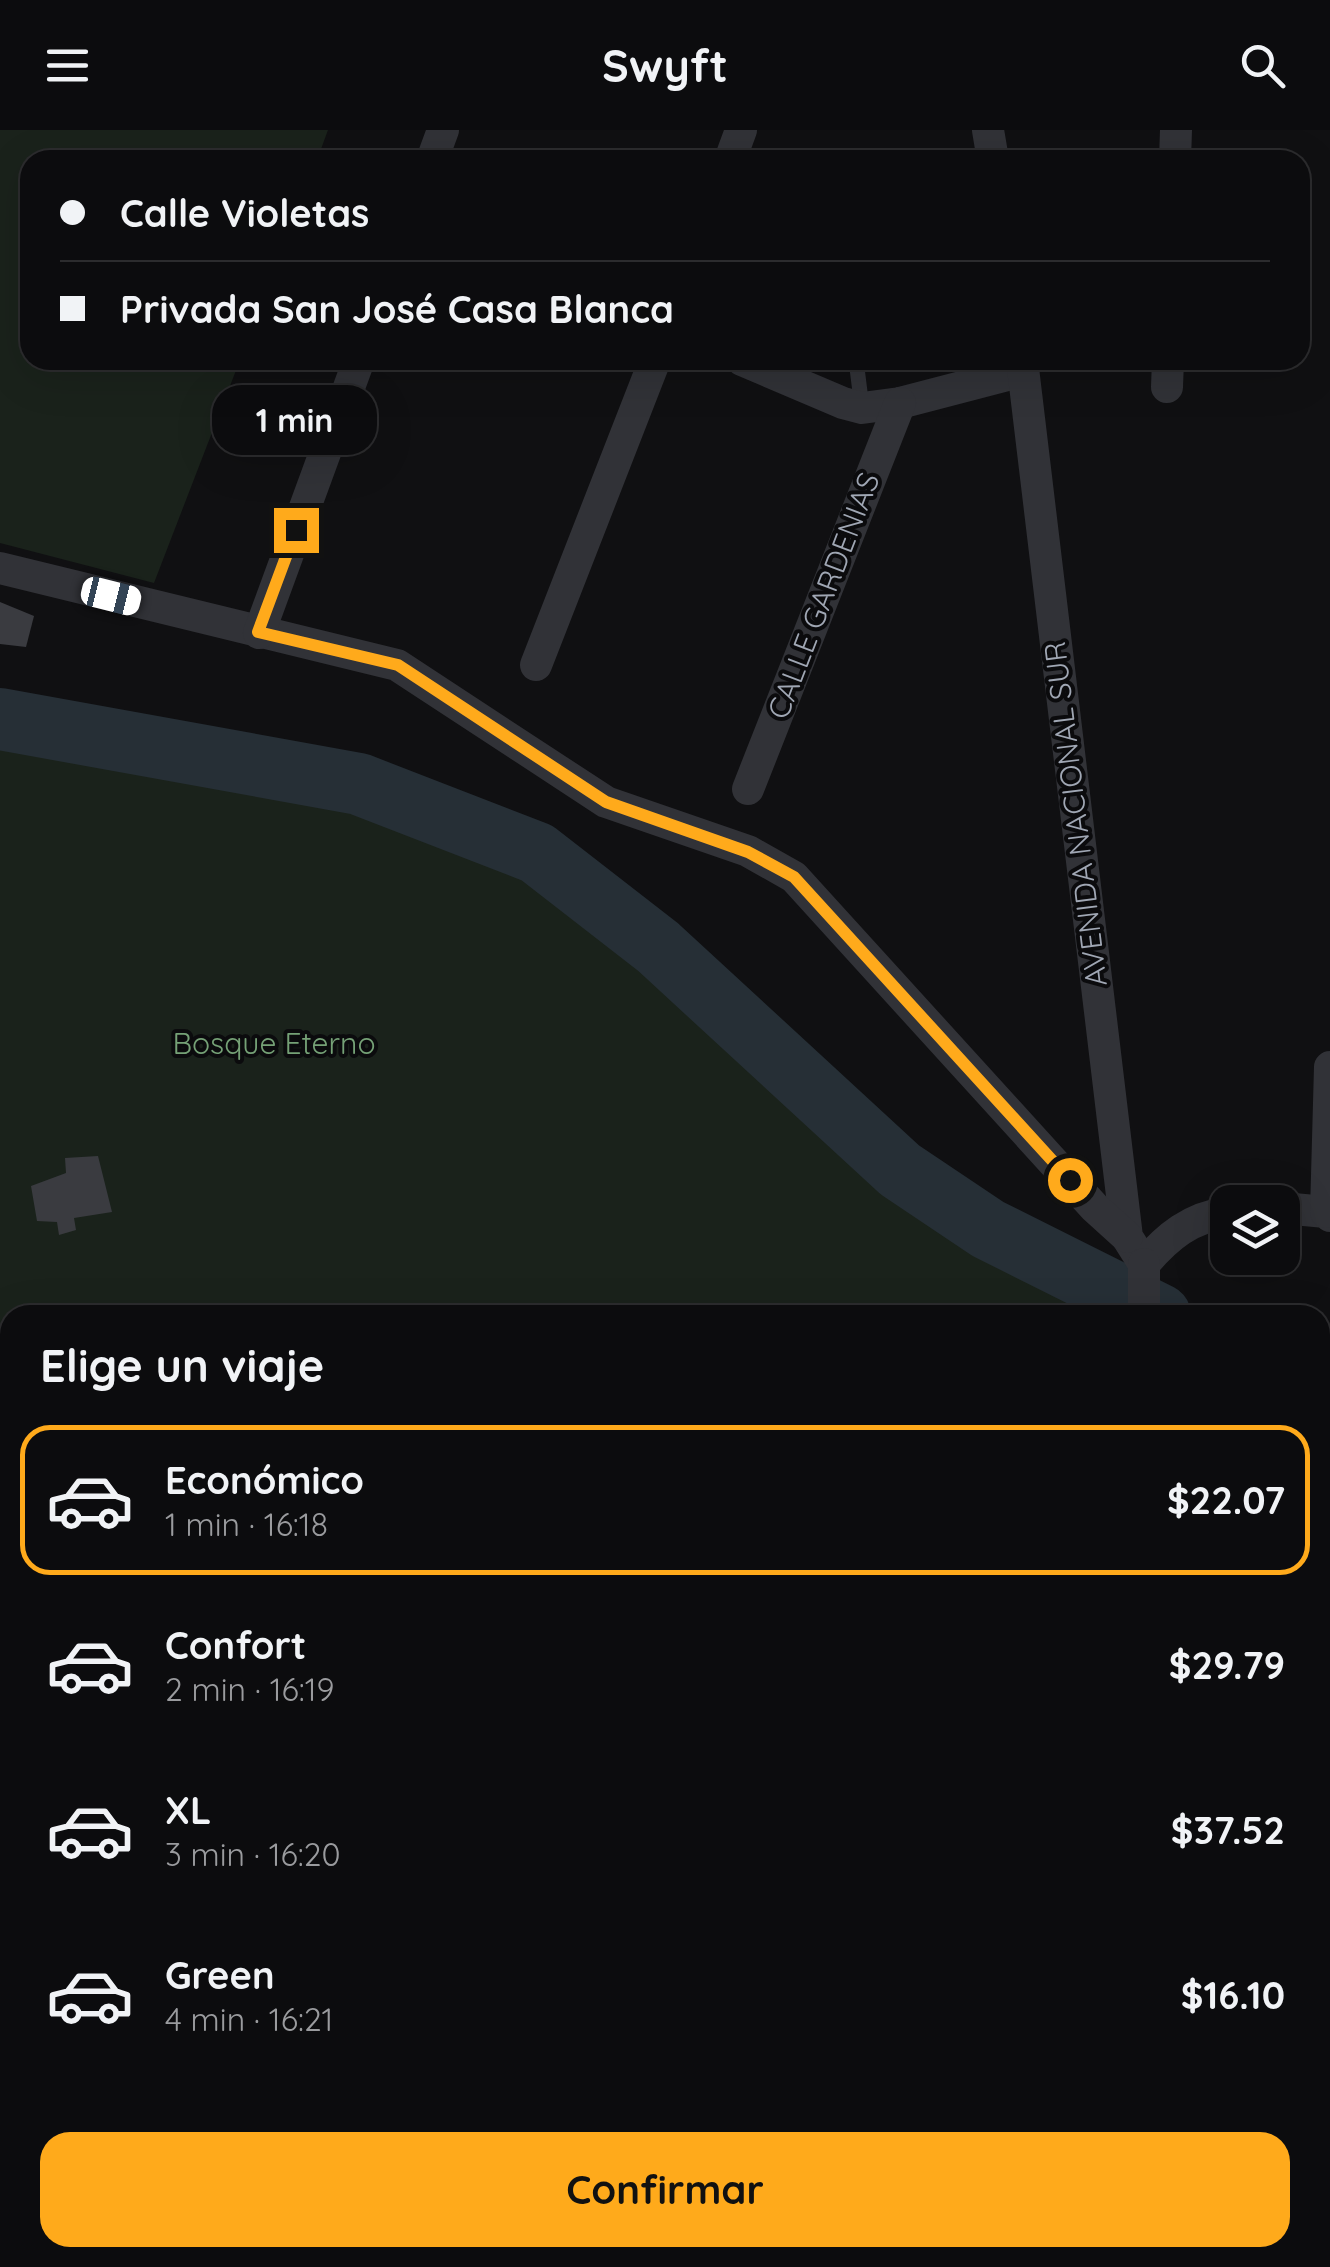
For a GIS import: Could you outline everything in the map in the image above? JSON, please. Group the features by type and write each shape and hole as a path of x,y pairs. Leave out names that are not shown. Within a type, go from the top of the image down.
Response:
{"street":[{"path":"258,632 355,370"},
{"path":"536,666 651,370"},
{"path":"765,370 862,408 900,403 1009,370"},
{"name":"AVENIDA NACIONAL SUR","path":"1023,370 1140,1277"},
{"name":"CALLE GARDENIAS","path":"748,789 900,403"},
{"path":"0,568 398,665 606,802 748,852 794,877 1095,1208 1140,1277 1168,1236 1210,1215"},
{"path":"1300,1210 1328,1214 1330,1068"}],"lane":[{"path":"857,370 862,408"}],"green space":[{"path":"0,130 328,130 321,150 20,150 20,370 236,370 154,583 0,543"},
{"name":"Bosque Eterno","path":"0,720 359,784 537,853 658,947 900,1170 988,1229 1140,1305 0,1305"}],"building":[{"path":"0,602 34,616 26,647 0,644"},
{"path":"98,1156 112,1212 74,1218 76,1230 59,1235 57,1222 37,1221 31,1186 66,1173 65,1158"}],"waterway":[{"path":"0,719 359,784 537,853 658,947 900,1170 988,1229 1140,1305"}],"route":[{"path":"296,530 258,632 398,665 606,802 748,852 794,877 1070,1180"}]}
